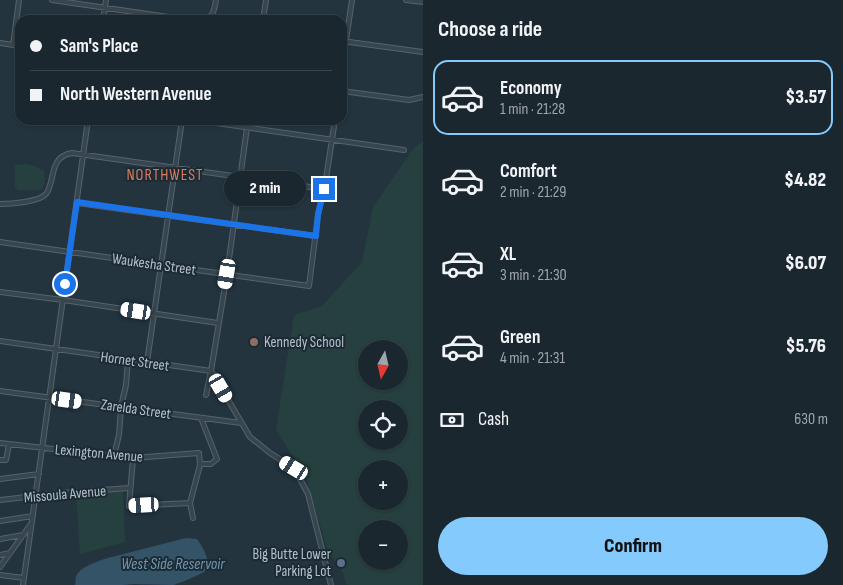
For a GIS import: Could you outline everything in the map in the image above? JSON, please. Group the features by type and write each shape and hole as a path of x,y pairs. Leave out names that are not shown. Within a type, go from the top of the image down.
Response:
{"street":[{"path":"17,15 19,0"},
{"path":"52,0 157,15"},
{"path":"104,15 106,0"},
{"path":"212,15 216,0"},
{"path":"264,15 266,0"},
{"path":"347,26 352,0"},
{"path":"406,0 423,2"},
{"path":"0,43 13,45 15,30"},
{"path":"347,42 423,52"},
{"path":"347,92 409,100 423,97"},
{"path":"23,585 87,125"},
{"path":"147,362 181,125"},
{"path":"232,125 404,150"},
{"path":"77,202 316,236 318,214 334,125"},
{"path":"206,395 227,274 247,127"},
{"path":"0,204 16,203 45,195 59,160 69,153 324,189"},
{"name":"Waukesha Street","path":"0,242 309,286 316,236"},
{"path":"0,292 218,323"},
{"name":"Hornet Street","path":"0,341 211,371"},
{"path":"114,455 119,435 128,360"},
{"path":"211,371 250,437 270,453 294,468 308,494 330,584"},
{"name":"Zarelda Street","path":"0,391 241,423"},
{"path":"193,518 190,503 200,464 211,464 217,459 201,418"},
{"name":"Lexington Avenue","path":"0,443 133,458 199,453 200,464"},
{"path":"0,460 6,460 9,444"},
{"path":"133,458 129,506 190,503"},
{"path":"0,479 39,474"},
{"name":"Missoula Avenue","path":"0,500 130,488"},
{"path":"0,520 33,516"},
{"path":"0,566 32,523"},
{"path":"0,539 23,535"},
{"path":"0,555 10,554"},
{"path":"0,575 24,578"}],"green space":[{"path":"423,141 423,585 347,585 343,573 327,548 306,478 276,429 294,315 322,306 362,262 373,207 413,149"},
{"path":"26,164 44,171 45,183 42,190 18,190 15,187 15,165"},
{"path":"123,491 125,542 80,554 76,495"}],"water":[{"name":"West Side Reservoir","path":"186,538 197,539 206,555 208,564 205,571 190,579 173,585 75,585 80,571 92,564 104,559"}],"place":[{"name":"Kennedy School","path":"254,342"},
{"name":"Big Butte Lower Parking Lot","path":"341,563"}],"district":[{"name":"NORTHWEST","path":"165,174"}],"route":[{"path":"65,284 77,202 316,236 320,202 324,189"}]}
